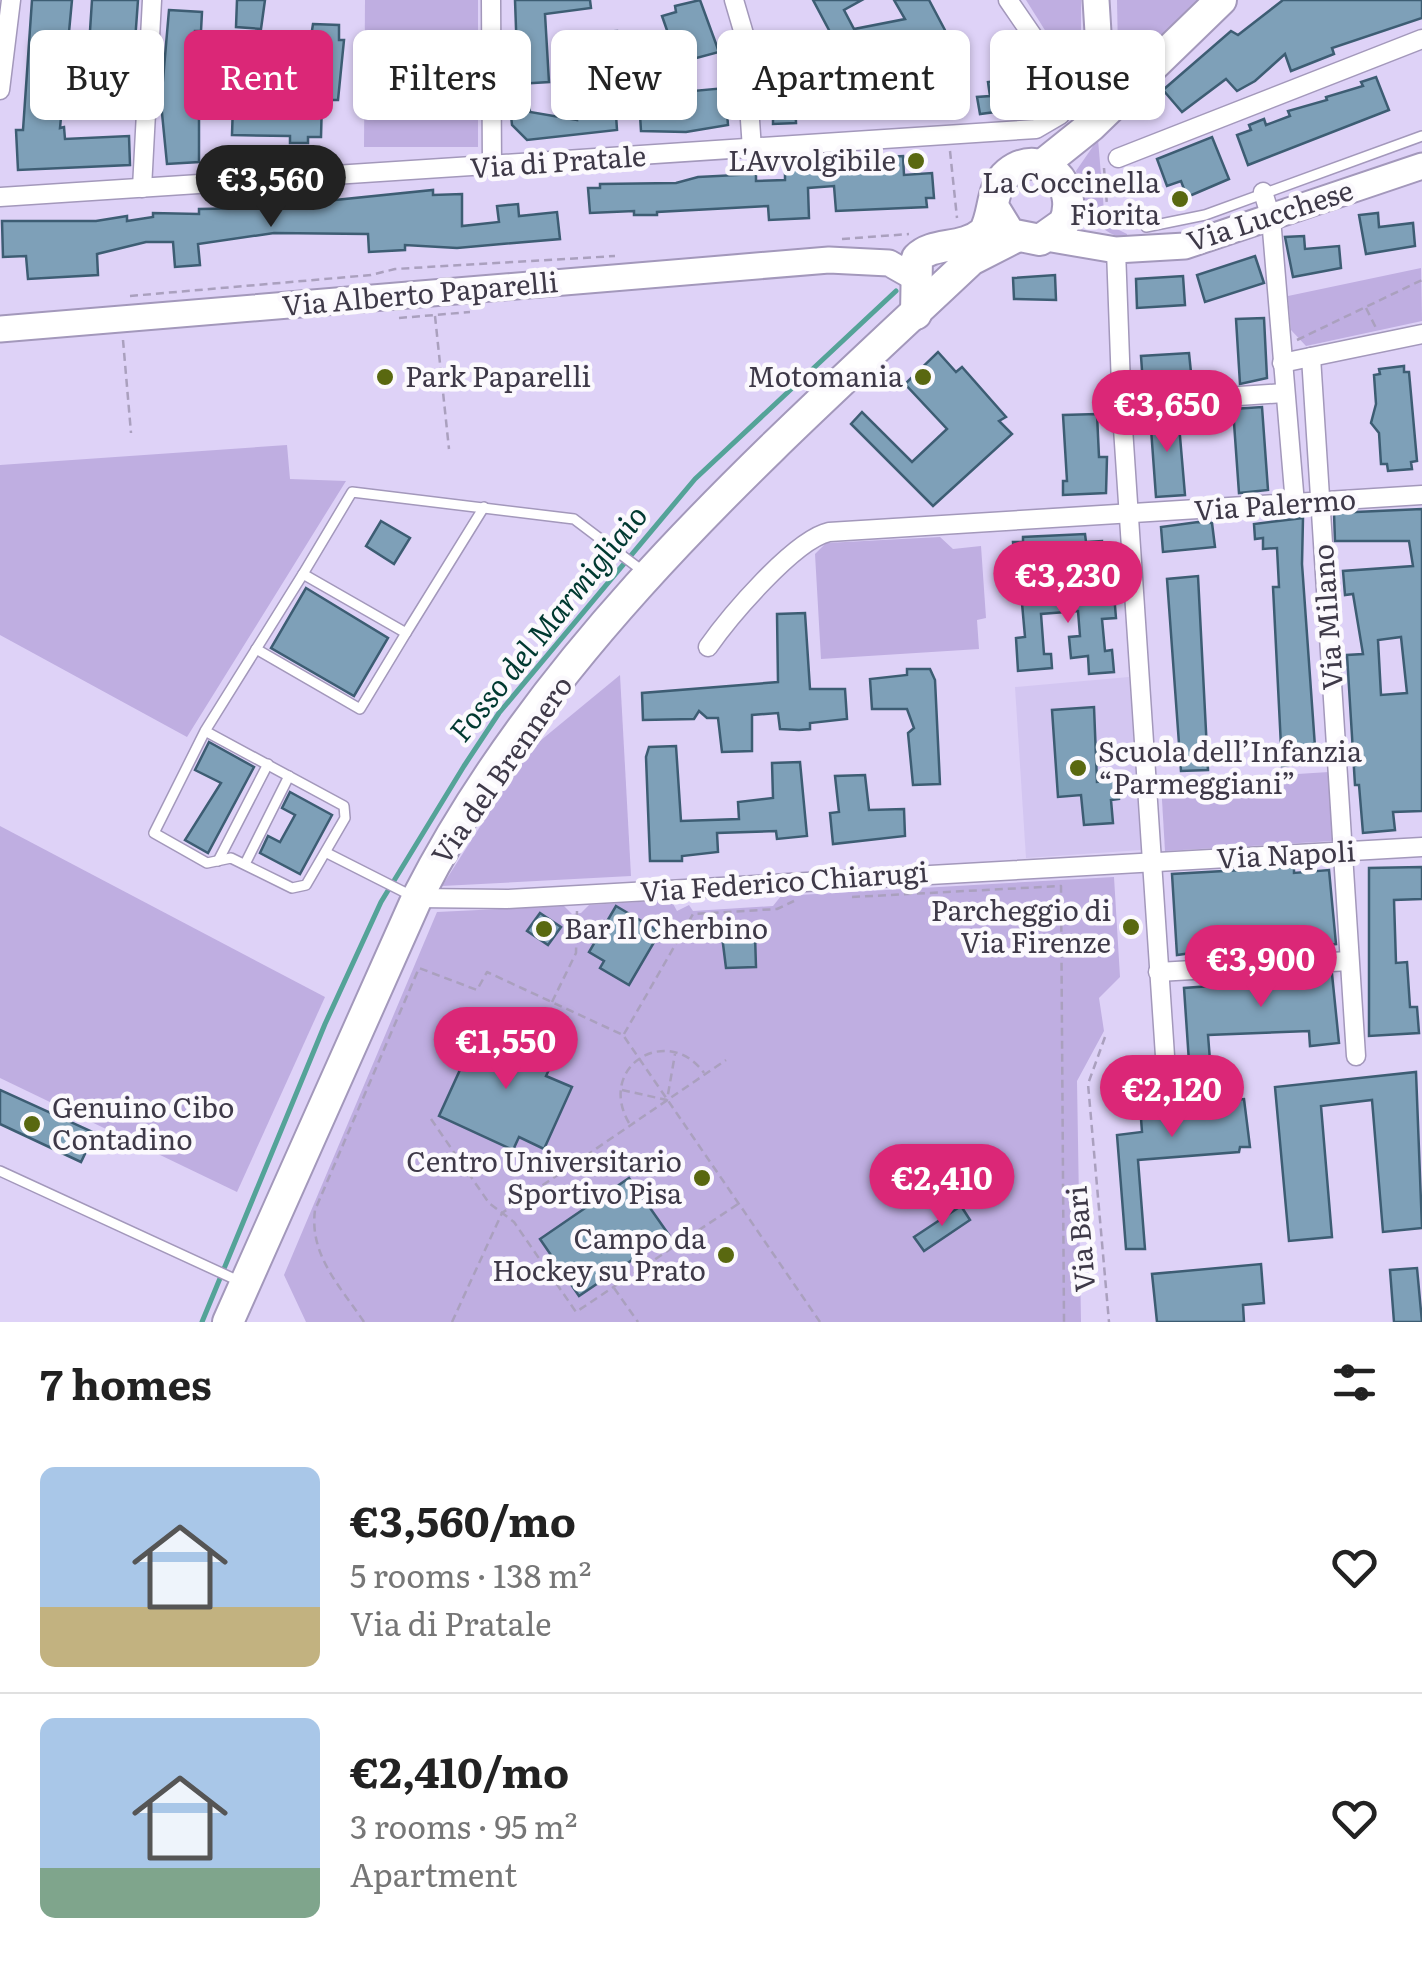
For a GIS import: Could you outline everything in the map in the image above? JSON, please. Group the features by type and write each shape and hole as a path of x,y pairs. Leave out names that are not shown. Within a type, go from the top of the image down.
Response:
{"main road":[{"path":"1096,0 1096,30"},
{"path":"1165,54 1221,0"},
{"path":"1052,173 1097,120"},
{"path":"928,241 960,247 976,239 986,230 995,192 1005,176 1022,166 1052,173 1069,194 1068,212 1060,228 1031,238 1002,227 994,208"},
{"name":"Via Lucchese","path":"1031,238 1116,250 1185,246 1422,167"},
{"path":"1068,212 1116,250"},
{"name":"Via del Brennero","path":"228,1322 237,1280 410,895 524,727 641,569 916,314 933,282 986,250 1031,238"},
{"name":"Via del Brennero","path":"928,241 916,260 933,282"},
{"name":"Via Alberto Paparelli","path":"0,328 834,250 871,252 928,241"},
{"name":"Via Alberto Paparelli","path":"834,250 889,263 933,282"}],"street":[{"path":"0,90 11,0"},
{"path":"142,188 152,0"},
{"path":"491,0 492,167"},
{"path":"734,0 744,34 752,149"},
{"name":"Via di Pratale","path":"0,197 1036,128 1060,115 1069,102 1056,70 1008,0"},
{"path":"1111,161 1422,39"},
{"path":"1263,192 1272,218 1295,504"},
{"path":"1116,250 1122,404 1166,1071"},
{"path":"1282,363 1422,334"},
{"name":"Via Milano","path":"1311,357 1356,1056"},
{"path":"1122,404 1284,393"},
{"name":"Via Palermo","path":"708,647 725,623 818,534 1422,496"},
{"name":"Via Napoli","path":"1150,862 1422,848"},
{"name":"Via Federico Chiarugi","path":"410,895 448,902 1150,862"},
{"path":"1158,972 1349,961"}],"lane":[{"name":"Via Lucchese","path":"1146,227 1205,215 1422,136"},
{"path":"205,731 344,806 345,818 327,852 312,879 300,888 231,858 208,863 154,833 205,731 352,492 574,519 641,569"},
{"path":"256,648 360,709 484,507"},
{"path":"303,574 406,633"},
{"path":"218,860 268,764"},
{"path":"245,864 289,776"},
{"path":"327,852 410,895"},
{"path":"0,1171 237,1280"}],"path":[{"path":"950,145 958,218"},
{"path":"1111,161 1108,218 1133,227"},
{"path":"834,250 928,241"},
{"path":"115,300 148,292 371,275 394,269 630,255"},
{"path":"1294,341 1422,280"},
{"path":"1366,307 1378,332"},
{"path":"434,315 449,449"},
{"path":"122,334 131,433"},
{"path":"852,898 1061,886 1064,1322"},
{"path":"552,1002 576,953 575,895"},
{"path":"623,1035 693,914 776,909 795,900"},
{"path":"364,1322 318,1253 311,1236 315,1210 420,968 477,990 487,972 623,1035 820,1322"},
{"name":"Via Bari","path":"1105,1037 1088,1084 1109,1322"},
{"path":"630,1125 620,1105 620,1090 626,1072 639,1059 654,1052 675,1052 691,1059 704,1074"},
{"path":"667,1100 675,1052"},
{"path":"452,1322 502,1213 726,1060"},
{"path":"620,1090 667,1100"},
{"path":"432,1119 489,1204 514,1222 576,1312 739,1203"},
{"path":"614,1286 638,1322"}],"shaded area":[{"path":"365,0 478,0 478,30 365,30"},
{"path":"1026,0 1081,0 1081,30 1045,30"},
{"path":"1117,0 1204,0 1165,35 1165,30 1118,30"},
{"path":"364,120 478,120 478,147 364,147"},
{"path":"1098,139 1105,223 1127,234 1127,239 1097,223 1079,183 1076,171"},
{"path":"1421,268 1422,321 1306,346 1291,330 1288,296"},
{"path":"287,445 290,479 346,481 187,737 0,635 0,465"},
{"path":"940,537 953,549 981,546 986,618 977,620 979,649 821,659 815,554 826,543"},
{"path":"620,675 631,876 442,886 529,750"},
{"name":"Scuola dell’Infanzia “Parmeggiani”","path":"1129,677 1141,850 1026,858 1015,687"},
{"path":"1329,772 1333,841 1165,851 1161,783"},
{"path":"0,826 325,997 237,1192 0,1078"},
{"name":"Centro Universitario Sportivo Pisa","path":"1114,877 1120,977 1099,998 1104,1031 1077,1081 1081,1322 306,1322 284,1275 437,912 564,906 572,914 581,913 589,905 671,900 677,911 689,905 693,911 773,906 781,896"}],"building":[{"path":"32,0 72,0 69,30 30,30 30,120 61,120 65,139 129,136 130,165 18,170 16,130 23,130"},
{"path":"92,0 138,0 136,30 90,30"},
{"path":"237,0 265,0 261,29 236,27"},
{"path":"515,0 590,0 591,8 545,14 549,82 531,83 531,30 516,30"},
{"path":"700,0 717,53 697,58 697,30 667,30 662,16 676,12 675,6"},
{"path":"813,0 862,0 844,10 854,29 905,19 894,0 929,0 945,30 829,30"},
{"path":"1283,0 1422,0 1422,18 1332,48 1334,54 1291,71 1285,54 1255,81 1237,91 1226,79 1182,112 1165,88 1231,31 1238,35"},
{"path":"169,10 202,12 201,30 184,30 184,120 199,120 199,162 167,164 164,68"},
{"path":"313,24 339,25 339,40 344,40 338,100 333,100 333,30 312,30"},
{"path":"1376,77 1389,110 1248,165 1237,135 1251,130 1249,125 1264,119 1266,125 1290,116 1288,111 1327,100 1326,97 1363,86 1361,82"},
{"path":"717,89 717,120 728,120 728,125 686,132 641,131 640,120 697,120 697,91"},
{"path":"990,96 990,113 980,114 977,97"},
{"path":"531,112 551,116 551,120 616,120 617,130 527,140 511,120 531,120"},
{"path":"232,120 321,120 321,137 308,137 308,143 290,143 290,136 232,135"},
{"path":"773,120 796,120 796,123 773,124"},
{"path":"1212,137 1229,179 1187,197 1181,181 1167,186 1157,159"},
{"path":"903,156 904,175 932,173 934,198 926,198 927,207 836,211 834,186 808,188 809,218 769,220 768,206 657,215 634,215 634,211 590,213 588,188 600,188 600,184 676,183 698,177 756,174 756,181 785,180 785,163"},
{"path":"433,190 433,195 462,194 462,226 499,222 497,206 518,204 519,216 557,212 560,239 457,248 405,245 405,250 369,252 368,234 274,233 198,244 200,265 175,267 173,242 146,242 97,254 98,275 28,279 26,256 3,257 2,221 96,221 127,216 127,221 153,217 153,213 199,214 199,209 257,208"},
{"path":"1378,213 1379,227 1413,223 1415,246 1366,254 1359,215"},
{"path":"1304,236 1305,249 1339,246 1341,268 1293,277 1285,237"},
{"path":"1255,256 1264,283 1205,302 1197,275"},
{"path":"1055,275 1056,300 1014,299 1013,278"},
{"path":"1183,276 1185,305 1137,308 1136,279"},
{"path":"1264,318 1267,378 1240,384 1236,319"},
{"path":"938,352 956,372 962,367 1006,417 999,421 1012,434 933,506 851,424 862,412 912,462 947,429 905,384"},
{"path":"1189,353 1192,382 1176,383 1176,388 1148,390 1143,385 1141,356"},
{"path":"1404,366 1404,372 1409,372 1417,461 1411,462 1412,469 1388,471 1387,464 1381,464 1379,433 1371,423 1376,404 1374,375 1380,374 1379,369"},
{"path":"1262,407 1268,490 1239,493 1233,409"},
{"path":"1178,413 1185,495 1156,497 1150,415"},
{"path":"1097,414 1099,457 1107,457 1106,493 1063,495 1063,481 1067,481 1063,415"},
{"path":"1422,509 1422,811 1393,812 1395,830 1363,833 1359,785 1355,785 1347,655 1363,654 1353,594 1345,595 1343,571 1413,566 1409,541 1335,541 1334,513","holes":["1401,637 1407,693 1381,695 1378,640"]},
{"path":"1303,518 1302,564 1316,761 1282,766 1273,587 1279,587 1277,548 1263,549 1263,538 1255,539 1254,524"},
{"path":"381,521 410,538 394,564 366,546"},
{"path":"1212,523 1215,547 1163,552 1161,527"},
{"path":"1085,534 1086,542 1102,541 1104,562 1015,568 1013,542 1023,542 1023,537"},
{"path":"1198,576 1208,770 1181,771 1167,579"},
{"path":"1107,584 1108,594 1114,594 1116,618 1102,619 1105,651 1112,650 1114,672 1089,674 1088,656 1071,658 1069,637 1080,636 1078,611 1041,614 1044,654 1051,654 1052,668 1018,671 1016,638 1025,637 1021,592"},
{"path":"306,588 388,638 354,696 271,648"},
{"path":"805,613 810,689 845,689 847,719 810,723 810,729 799,730 780,729 778,713 752,715 752,751 722,752 718,718 707,718 699,711 694,719 643,720 642,693 778,682 777,614"},
{"path":"907,669 930,669 935,680 940,784 913,785 908,733 914,728 907,709 872,709 870,679 907,675"},
{"path":"1094,707 1097,782 1118,780 1119,799 1111,800 1113,823 1084,825 1081,795 1058,797 1052,710"},
{"path":"209,742 254,767 208,853 185,840 221,783 195,770"},
{"path":"676,746 681,821 739,819 738,802 773,798 772,763 800,762 807,836 777,839 776,831 717,833 718,852 682,856 682,861 650,861 646,757 649,747"},
{"path":"865,775 869,810 904,809 905,836 833,844 830,813 839,812 835,776"},
{"path":"290,792 332,815 300,874 260,853 268,836 280,842 295,815 282,808"},
{"path":"1294,867 1294,873 1329,870 1336,944 1283,949 1282,942 1177,955 1172,874"},
{"path":"1422,867 1422,899 1394,900 1396,963 1407,962 1410,1007 1417,1007 1419,1033 1369,1036 1369,868"},
{"path":"616,906 660,932 629,985 600,968 604,961 589,952"},
{"name":"Bar Il Cherbino","path":"540,913 561,927 548,945 527,931"},
{"path":"755,935 756,967 726,968 722,936"},
{"path":"1332,974 1339,1043 1310,1046 1309,1031 1208,1035 1210,1060 1189,1062 1184,988 1225,985 1225,981"},
{"path":"480,1026 554,1059 546,1076 572,1087 544,1149 519,1137 513,1150 439,1116"},
{"path":"1416,1072 1422,1228 1383,1232 1372,1100 1321,1106 1332,1237 1289,1241 1275,1087"},
{"path":"1173,1081 1175,1105 1244,1099 1250,1147 1240,1147 1239,1152 1138,1160 1145,1249 1126,1249 1117,1135 1142,1132 1140,1105 1125,1106 1124,1083"},
{"path":"0,1090 95,1133 81,1162 0,1124"},
{"path":"629,1178 669,1235 579,1296 540,1239"},
{"path":"961,1206 970,1220 924,1251 914,1237"},
{"path":"1261,1264 1264,1303 1243,1305 1244,1322 1157,1322 1152,1274"},
{"path":"1417,1268 1422,1322 1394,1322 1390,1270"}],"waterway":[{"name":"Fosso del Marmigliaio","path":"202,1322 325,1024 381,902 499,713 695,479 896,291"}],"place":[{"name":"L'Avvolgibile","path":"916,161"},
{"name":"La Coccinella Fiorita","path":"1180,199"},
{"name":"Park Paparelli","path":"385,377"},
{"name":"Motomania","path":"923,377"},
{"name":"Scuola dell’Infanzia “Parmeggiani”","path":"1078,768"},
{"name":"Parcheggio di Via Firenze","path":"1131,927"},
{"name":"Bar Il Cherbino","path":"544,929"},
{"name":"Genuino Cibo Contadino","path":"32,1124"},
{"name":"Centro Universitario Sportivo Pisa","path":"702,1178"},
{"name":"Campo da Hockey su Prato","path":"726,1255"}]}
